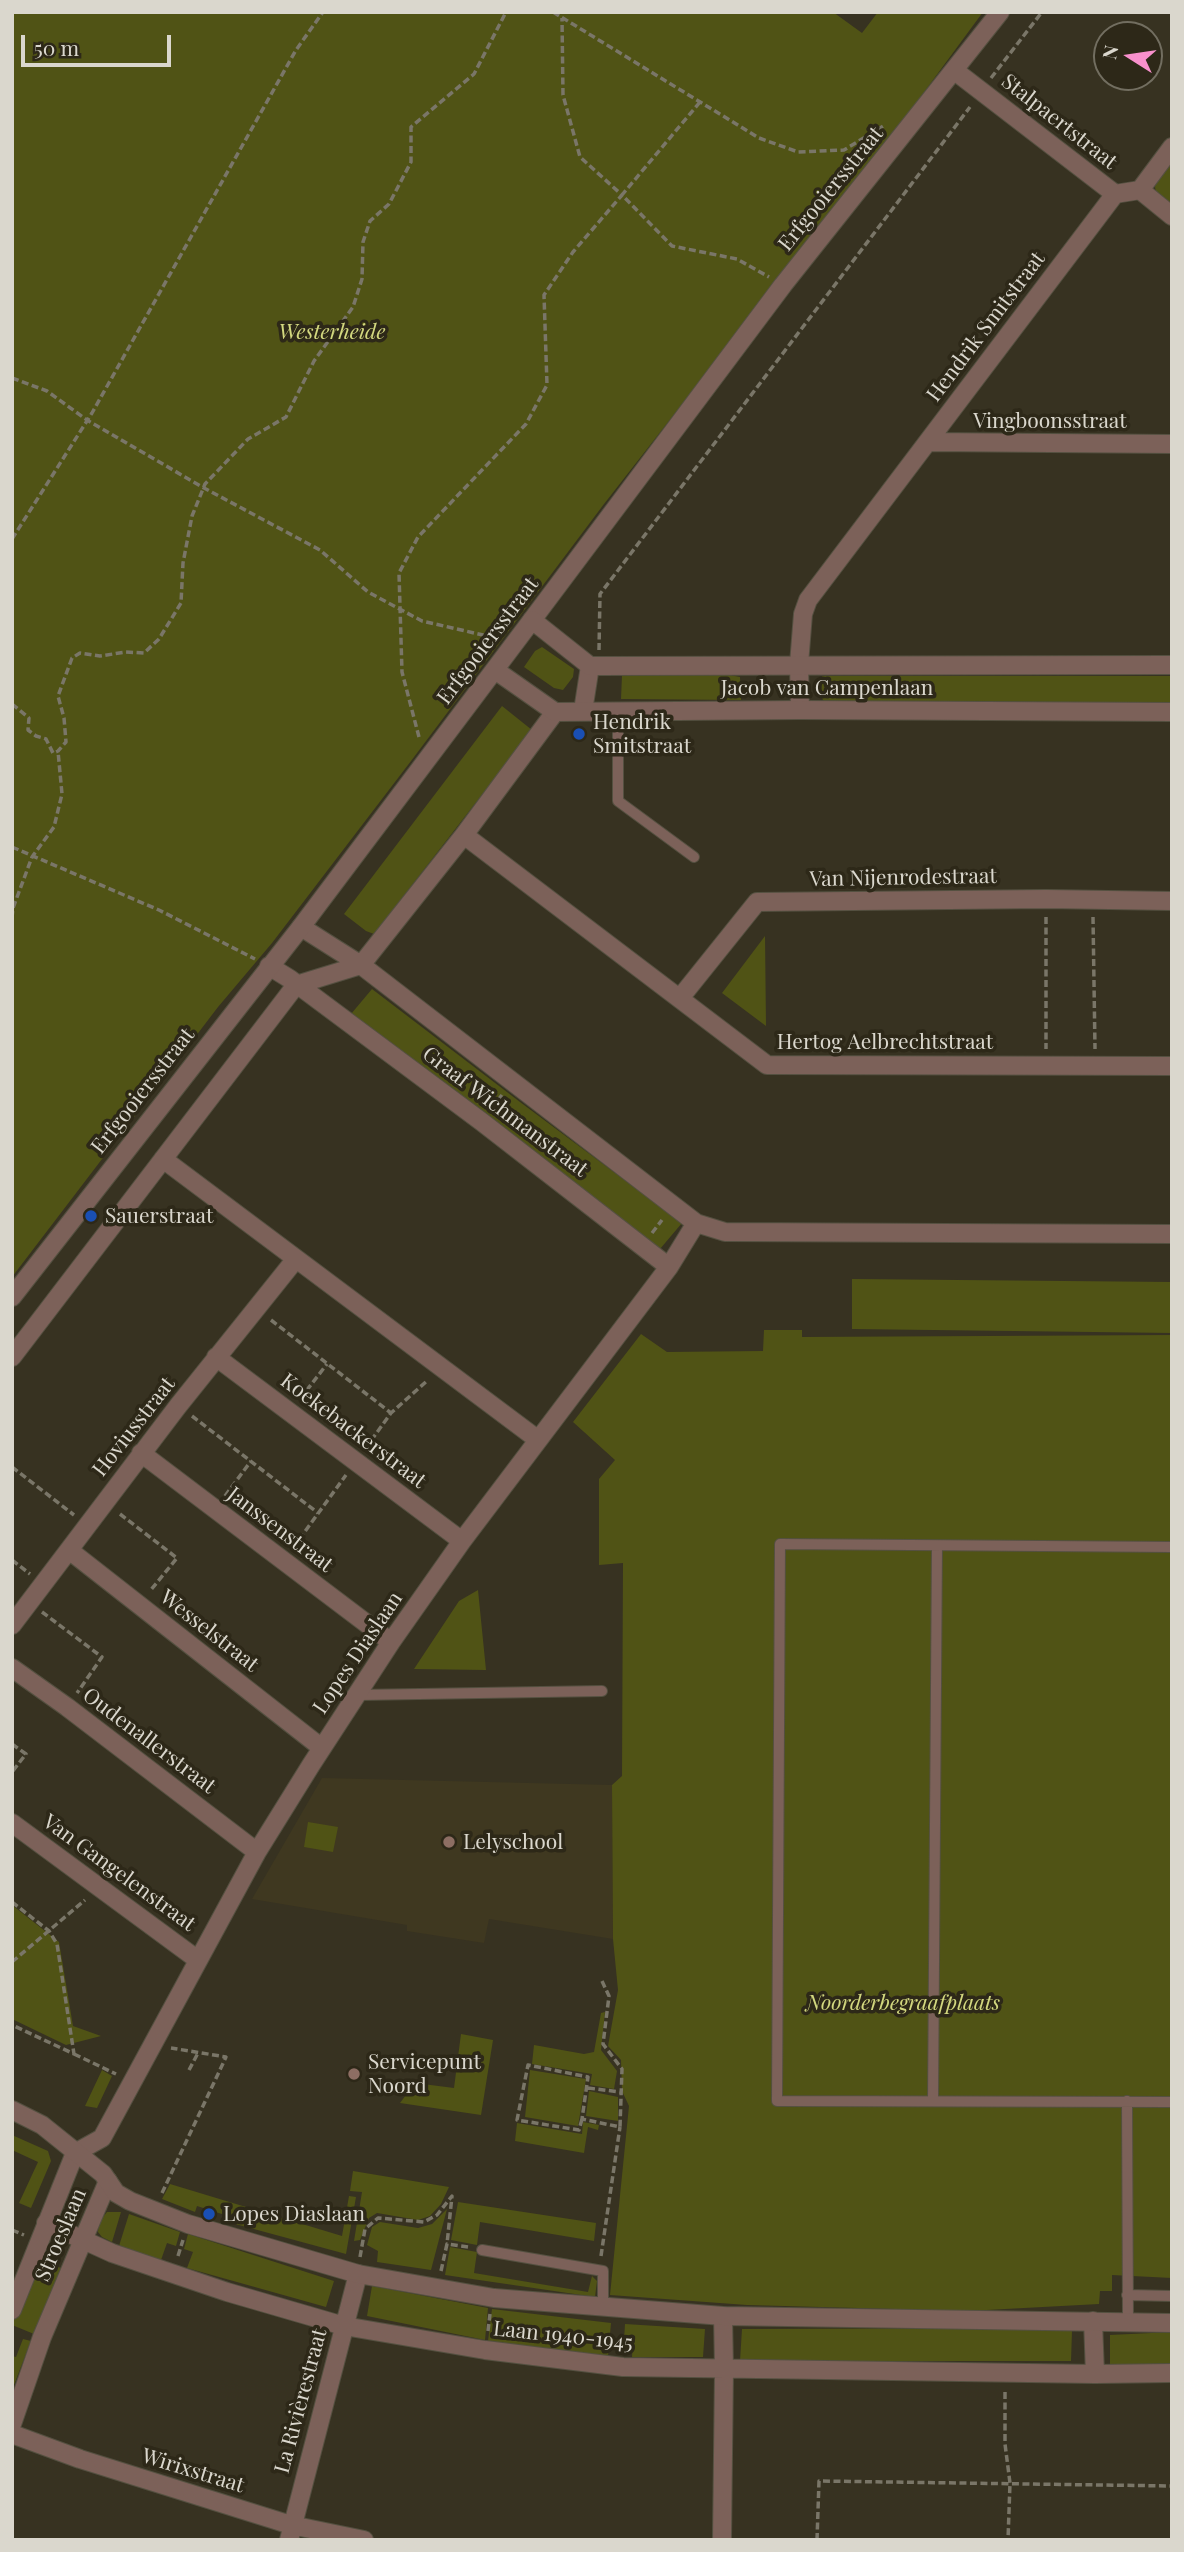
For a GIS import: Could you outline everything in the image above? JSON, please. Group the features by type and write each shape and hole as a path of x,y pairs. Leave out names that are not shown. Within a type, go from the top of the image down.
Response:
{"street":[{"name":"Erfgooiersstraat","path":"12,1297 301,927 783,285 1000,12"},
{"name":"Stalpaertstraat","path":"955,71 1115,194 1140,190"},
{"path":"1172,146 1140,190 1172,216"},
{"name":"Hendrik Smitstraat","path":"800,710 803,614 808,600 1115,194"},
{"name":"Vingboonsstraat","path":"928,442 1172,444"},
{"path":"532,620 595,666 583,711"},
{"name":"Jacob van Campenlaan","path":"595,666 1172,665"},
{"path":"12,1357 296,985 361,965 464,835 555,712 495,670"},
{"name":"Jacob van Campenlaan","path":"555,712 1172,712"},
{"name":"Hertog Aelbrechtstraat","path":"464,835 767,1065 1172,1066"},
{"name":"Van Nijenrodestraat","path":"680,998 757,902 1046,899 1172,901"},
{"name":"Graaf Wichmanstraat","path":"301,927 361,965 696,1223 725,1232 1172,1234"},
{"name":"Graaf Wichmanstraat","path":"269,966 482,1122 669,1267"},
{"path":"163,1159 537,1439"},
{"path":"669,1267 696,1223"},
{"name":"Hoviusstraat","path":"12,1625 178,1406 295,1260"},
{"name":"Lopes Diaslaan","path":"75,2153 103,2138 131,2081 257,1852 391,1642 537,1439 669,1267"},
{"name":"Koekebackerstraat","path":"216,1357 462,1541"},
{"name":"Janssenstraat","path":"142,1453 391,1642"},
{"name":"Wesselstraat","path":"69,1550 322,1748"},
{"name":"Oudenallerstraat","path":"12,1668 257,1852"},
{"name":"Van Gangelenstraat","path":"12,1823 198,1960"},
{"name":"Laan 1940-1945","path":"12,2110 42,2125 103,2174 116,2193 188,2224 358,2274 492,2297 723,2316 1172,2323"},
{"name":"Stroeslaan","path":"12,2310 75,2153"},
{"name":"Stroeslaan","path":"12,2424 42,2337 108,2181"},
{"name":"Laan 1940-1945","path":"46,2223 172,2274 344,2326 485,2350 624,2367 1172,2373"},
{"name":"La Rivièrestraat","path":"290,2532 358,2274"},
{"path":"722,2540 723,2316"},
{"path":"1093,2321 1095,2374"},
{"name":"Wirixstraat","path":"12,2434 290,2532 364,2540"}],"lane":[{"path":"618,711 618,801 694,857"},
{"path":"1172,1547 780,1544 777,2101 1172,2102"},
{"path":"933,2101 937,1546"},
{"path":"358,1695 602,1691"},
{"path":"1127,2101 1128,2322"},
{"path":"482,2250 603,2271 603,2306"},
{"path":"1128,2295 1172,2296"}],"path":[{"path":"12,539 87,421 296,50 323,12"},
{"path":"12,704 29,718 28,730 46,739 53,753 58,751 66,743 64,718 58,696 72,658 80,653 100,656 127,652 144,653 159,639 181,603 183,563 192,516 204,488 248,439 286,417 314,362 353,307 362,279 363,242 370,221 389,204 411,162 411,127 474,74 506,12"},
{"path":"553,12 759,138 798,152 844,150 889,122"},
{"path":"595,666 600,594 1042,12"},
{"path":"562,18 563,95 580,158 622,195 672,246 737,259 783,285"},
{"path":"425,762 402,672 399,573 418,537 491,457 526,424 547,385 544,295 573,252 700,102"},
{"path":"12,378 47,391 87,421 320,550 368,592 422,621 483,635 507,653"},
{"path":"12,918 13,908 32,857 54,827 62,794 58,751"},
{"path":"12,847 159,910 269,966"},
{"path":"1046,899 1046,1066"},
{"path":"1093,900 1095,1065"},
{"path":"482,1122 512,1082"},
{"path":"642,1245 674,1205"},
{"path":"256,1308 391,1413"},
{"path":"290,1412 327,1363"},
{"path":"178,1406 318,1513"},
{"path":"215,1509 251,1461"},
{"path":"13,1466 87,1525"},
{"path":"105,1502 177,1558 139,1605"},
{"path":"29,1602 102,1657 67,1707"},
{"path":"12,1744 26,1754 12,1772"},
{"path":"12,1962 100,1888"},
{"path":"12,1902 49,1931 57,1944 74,2054"},
{"path":"599,2270 620,2127 622,2069 603,2044 609,1996 601,1979"},
{"path":"12,2025 131,2081"},
{"path":"151,2046 226,2057 153,2210"},
{"path":"189,2070 198,2053"},
{"path":"528,2065 588,2077 582,2119 579,2130 517,2120 528,2065"},
{"path":"588,2088 620,2092"},
{"path":"582,2119 620,2127"},
{"path":"438,2287 447,2244 453,2189"},
{"path":"358,2274 365,2229 378,2218 424,2222 438,2215 452,2196"},
{"path":"172,2274 188,2224"},
{"path":"447,2244 482,2250"},
{"path":"485,2350 492,2297"},
{"path":"1005,2372 1005,2444 1010,2483 1008,2540"},
{"path":"817,2540 819,2481 1172,2486"}],"shaded area":[{"name":"Lelyschool","path":"322,1778 612,1785 613,1939 489,1919 484,1943 407,1931 407,1925 252,1899"}],"green space":[{"name":"Westerheide","path":"12,12 833,12 862,33 878,12 983,12 891,137 604,504 272,943 218,1007 12,1277"},
{"path":"1172,159 1172,208 1156,193 1155,187 1156,180"},
{"path":"542,647 574,669 573,677 563,690 554,688 524,667 535,651"},
{"path":"724,674 740,677 741,700 621,699 622,675"},
{"path":"822,676 1172,676 1172,703 825,704 821,696"},
{"path":"502,706 532,730 374,934 366,931 344,914"},
{"path":"765,936 766,1026 722,993"},
{"path":"372,989 682,1223 660,1249 351,1014"},
{"path":"852,1279 1172,1282 1172,1333 852,1329"},
{"name":"Noorderbegraafplaats","path":"764,1330 802,1330 802,1337 1172,1335 1172,2278 1112,2275 1112,2291 1100,2291 1099,2304 968,2311 747,2305 610,2295 629,2106 622,2091 621,2060 608,2046 618,1990 613,1939 612,1785 622,1776 623,1563 599,1565 599,1479 615,1460 573,1422 641,1334 667,1352 763,1351"},
{"path":"478,1590 486,1670 414,1669 459,1601"},
{"path":"308,1822 338,1827 333,1852 304,1847"},
{"path":"12,1905 59,1942 73,2026 101,2036 66,2045 12,2019"},
{"path":"605,2012 601,2050 617,2071 614,2089 590,2085 592,2074 532,2064 534,2045 584,2054 594,2052 601,2013"},
{"path":"461,2034 493,2040 481,2115 400,2103 415,2083 454,2088"},
{"path":"102,2070 112,2076 97,2108 85,2106"},
{"path":"530,2070 586,2079 578,2126 525,2117"},
{"path":"589,2091 618,2097 618,2121 586,2116"},
{"path":"583,2122 599,2125 598,2130 588,2127 584,2153 515,2141 517,2123 582,2134"},
{"path":"12,2135 48,2151 51,2161 31,2208 19,2203 38,2162 12,2150"},
{"path":"353,2171 449,2187 441,2204 430,2216 418,2220 377,2213 369,2218 360,2240 354,2241 362,2192 350,2191"},
{"path":"170,2184 342,2236 349,2196 356,2197 346,2254 228,2222 228,2216 197,2206 195,2212 162,2199"},
{"path":"458,2202 596,2223 594,2241 480,2222 477,2245 451,2240"},
{"path":"447,2209 431,2270 377,2262 378,2251 367,2245 372,2227 380,2222 418,2228 432,2224"},
{"path":"107,2212 121,2212 112,2242 98,2232 99,2222"},
{"path":"129,2214 180,2232 176,2246 167,2243 161,2260 119,2246"},
{"path":"188,2234 334,2281 326,2307 187,2268 193,2252 184,2249"},
{"path":"450,2247 477,2252 474,2273 588,2292 592,2276 597,2281 595,2297 445,2275"},
{"path":"39,2260 61,2268 34,2334 12,2325"},
{"path":"372,2286 488,2308 485,2340 367,2316"},
{"path":"492,2309 611,2323 608,2356 488,2341"},
{"path":"625,2324 705,2329 703,2357 632,2357 633,2341 624,2340"},
{"path":"1055,2328 1072,2331 1071,2361 740,2361 742,2329"},
{"path":"1172,2332 1172,2365 1110,2366 1110,2335"},
{"path":"23,2339 31,2341 12,2390 12,2356 16,2357"}],"place":[{"name":"Hendrik Smitstraat","path":"579,734"},
{"name":"Sauerstraat","path":"91,1216"},
{"name":"Lelyschool","path":"449,1842"},
{"name":"Servicepunt Noord","path":"354,2074"},
{"name":"Lopes Diaslaan","path":"209,2214"}]}
